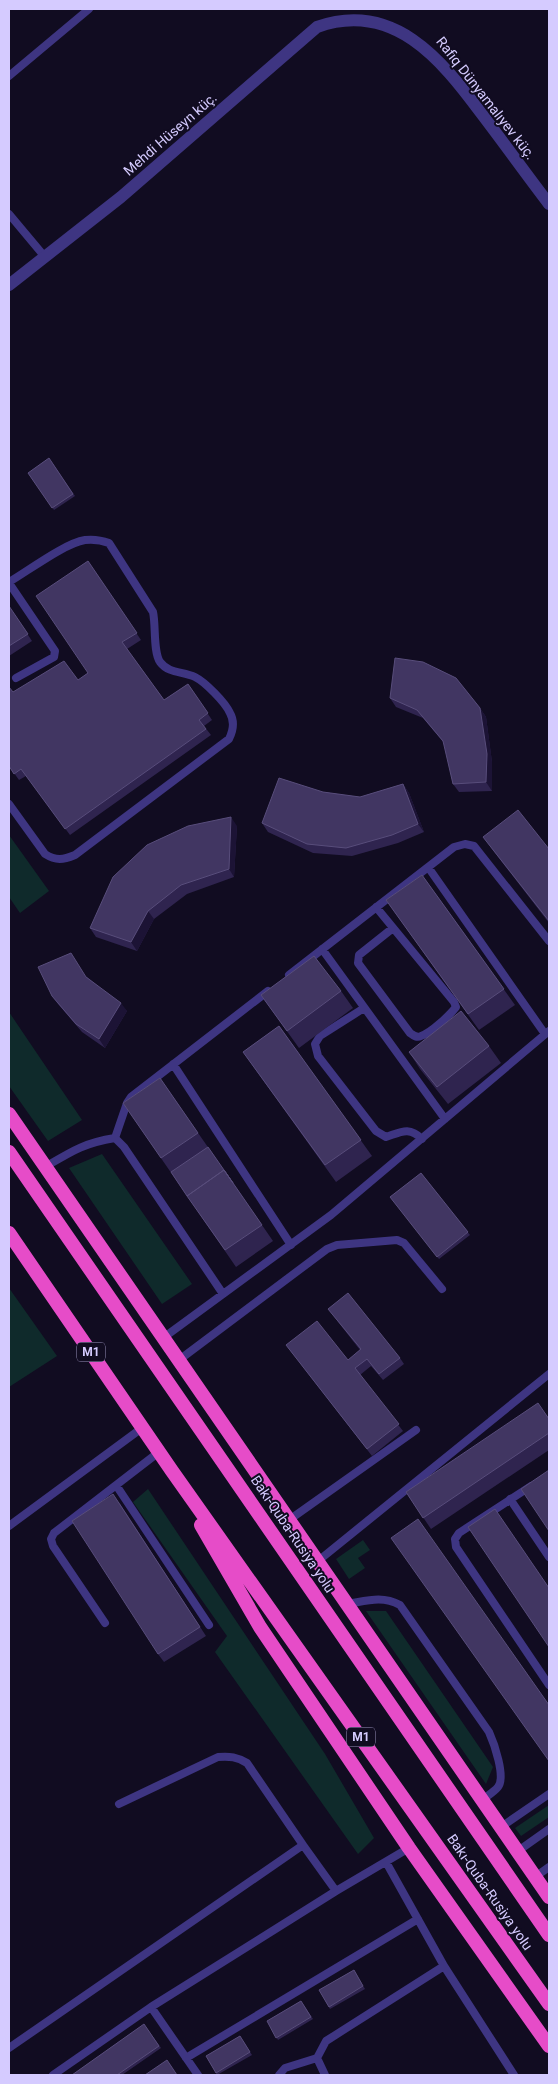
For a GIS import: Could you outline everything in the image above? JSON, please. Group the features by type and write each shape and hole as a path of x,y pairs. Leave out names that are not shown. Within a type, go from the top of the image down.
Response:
{"highway":[{"path":"9,1114 549,1896"},
{"name":"Bakı-Quba-Rusiya yolu","path":"9,1152 549,1935"},
{"name":"Bakı-Quba-Rusiya yolu","path":"9,1233 172,1471 549,2004"},
{"path":"172,1471 242,1598 409,1848 549,2046"}],"street":[{"name":"Mehdi Hüseyn küç.","path":"9,285 121,197 317,27 354,11 392,17"},
{"name":"Rafiq Dünyamalıyev küç.","path":"392,17 421,39 446,66 549,204"}],"lane":[{"path":"9,76 89,9"},
{"path":"9,214 45,257"},
{"path":"10,808 45,854 54,859 64,860 75,855 229,739 233,731 230,712 205,684 194,676 170,670 161,662 158,656 156,624 153,612 109,543 98,539 84,540 72,544 9,583 55,651 54,657 16,678"},
{"path":"283,979 454,847 465,844 474,846 549,941"},
{"path":"163,1338 331,1215 547,1033 428,867"},
{"path":"376,907 393,928 456,1007 423,1036 416,1037 410,1033 358,963 359,954 393,928"},
{"path":"322,949 445,1119"},
{"path":"116,1138 127,1103 131,1097 275,986"},
{"path":"364,1008 320,1036 315,1044 318,1056 376,1132 386,1137 407,1131 415,1132 422,1139"},
{"path":"173,1064 291,1245"},
{"path":"45,1167 80,1147 116,1138"},
{"path":"116,1138 124,1147 223,1294"},
{"path":"178,1360 327,1250 337,1245 397,1240 404,1243 442,1289"},
{"path":"318,1561 549,1374"},
{"path":"9,1526 142,1428"},
{"path":"289,1520 416,1430"},
{"path":"105,1623 53,1546 51,1538 54,1533 159,1452"},
{"path":"542,1479 459,1532 455,1539 456,1547 549,1685"},
{"path":"116,1485 209,1625"},
{"path":"510,1499 549,1557"},
{"path":"347,1604 377,1599 391,1600 400,1605 489,1732 501,1777 499,1786 482,1800"},
{"path":"119,1804 218,1757 238,1757 247,1763 336,1891"},
{"path":"501,1827 549,1794"},
{"path":"518,1850 549,1829"},
{"path":"9,2048 304,1846"},
{"path":"53,2075 151,2007 336,1891 409,1848"},
{"path":"386,1862 444,1966 514,2075"},
{"path":"535,1877 549,1867"},
{"path":"186,2058 418,1919"},
{"path":"279,2075 284,2068 317,2058 326,2041 444,1966"},
{"path":"151,2007 198,2075"},
{"path":"317,2058 325,2075"}],"green space":[{"path":"9,835 49,891 20,913 9,897"},
{"path":"9,1012 82,1120 48,1141 9,1086"},
{"path":"102,1154 192,1284 162,1304 69,1168"},
{"path":"9,1288 57,1356 9,1387"},
{"path":"148,1489 325,1754 374,1838 358,1854 215,1652 227,1636 133,1502"},
{"path":"363,1540 370,1550 358,1558 365,1568 349,1579 336,1559"},
{"path":"366,1611 386,1611 493,1767 486,1784"},
{"path":"549,1805 549,1817 521,1836 515,1828"}],"building":[{"path":"49,458 73,494 52,508 28,473"},
{"path":"88,561 137,633 122,642 164,700 188,684 208,713 199,720 206,729 65,829 21,769 14,774 9,766 9,687 13,692 64,661 78,680 88,673 36,596"},
{"path":"9,606 28,634 9,646"},
{"path":"395,658 423,662 456,678 480,708 487,754 486,782 453,784 443,741 417,710 390,698"},
{"path":"279,778 323,792 360,797 403,784 418,824 392,835 346,848 307,844 262,823"},
{"path":"518,810 549,849 549,921 483,837"},
{"path":"231,817 229,869 181,885 148,911 131,942 90,928 113,877 147,845 188,826"},
{"path":"422,875 504,989 468,1014 386,900"},
{"path":"71,953 86,977 121,1003 99,1039 76,1024 52,996 38,967"},
{"path":"314,956 341,991 287,1031 261,995"},
{"path":"461,1011 489,1046 437,1087 409,1052"},
{"path":"279,1026 361,1140 325,1165 243,1052"},
{"path":"160,1078 198,1133 161,1158 123,1103"},
{"path":"208,1147 224,1170 187,1196 171,1172"},
{"path":"224,1170 262,1225 225,1250 187,1196"},
{"path":"421,1173 468,1232 437,1257 390,1197"},
{"path":"348,1293 400,1358 379,1374 367,1359 355,1368 399,1424 367,1449 286,1345 317,1321 348,1360 361,1349 328,1309"},
{"path":"538,1403 549,1419 549,1433 423,1518 406,1492"},
{"path":"549,1470 549,1531 521,1489"},
{"path":"113,1494 200,1627 158,1654 72,1521"},
{"path":"495,1509 549,1588 549,1647 468,1527"},
{"path":"418,1519 549,1705 549,1761 391,1538"},
{"path":"354,1970 363,1986 329,2007 319,1990"},
{"path":"301,2001 311,2017 276,2038 267,2021"},
{"path":"144,2024 159,2046 117,2075 72,2075"},
{"path":"240,2036 250,2052 216,2073 206,2056"},
{"path":"167,2060 177,2075 145,2075"}]}
